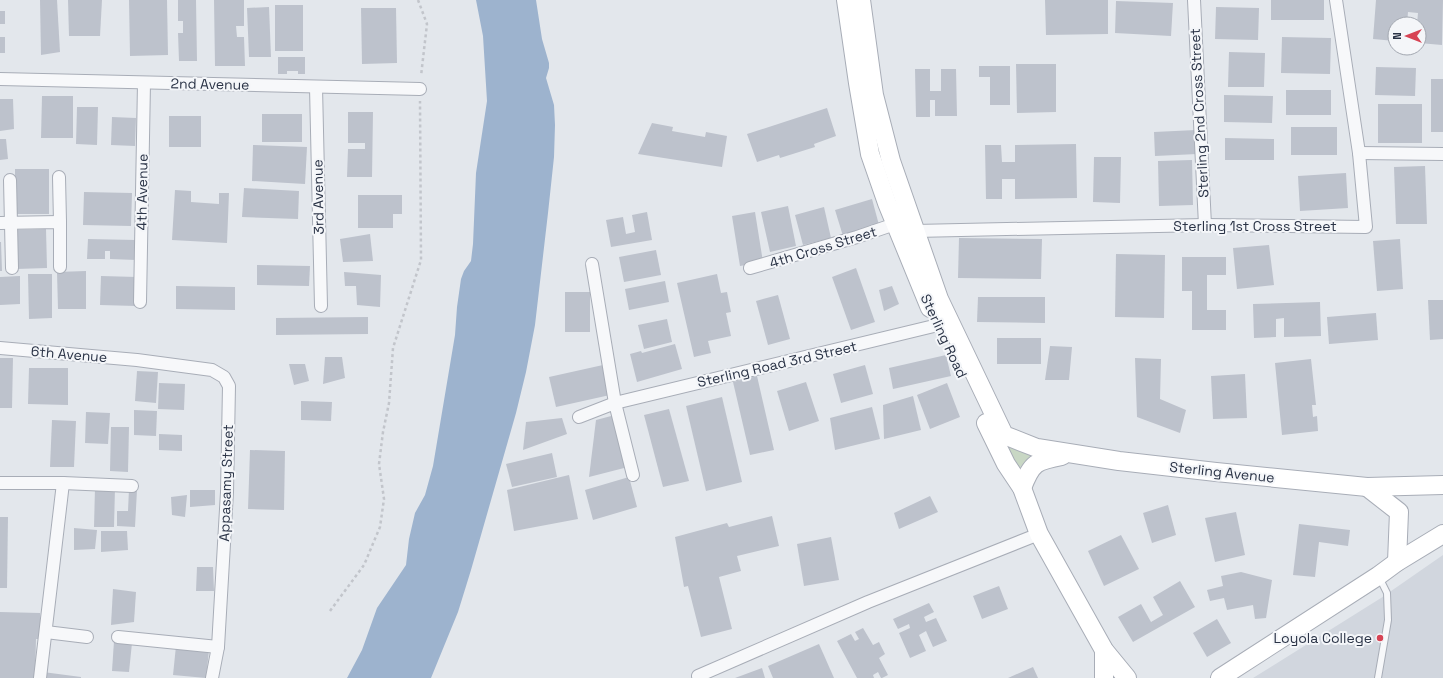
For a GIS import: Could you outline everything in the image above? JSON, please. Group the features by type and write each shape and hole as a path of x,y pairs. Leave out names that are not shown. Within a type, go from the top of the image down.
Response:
{"main road":[{"name":"Sterling Road","path":"846,0 870,154 895,224 938,325 1006,464 1022,488 1039,534 1104,650 1127,678"},
{"name":"Sterling Road","path":"861,0 874,95 891,161 939,299 1004,435"},
{"name":"Sterling Avenue","path":"1004,435 1038,448 1216,472 1367,487 1443,485"},
{"path":"1022,488 1029,471 1041,460 1077,454"},
{"path":"1367,487 1399,512 1397,562"},
{"path":"1220,678 1378,576 1397,562 1443,534"},
{"path":"1104,650 1104,678"}],"street":[{"name":"Sterling 2nd Cross Street","path":"1194,0 1205,226"},
{"name":"Sterling 1st Cross Street","path":"915,231 1205,226 1366,227 1359,153 1336,0"},
{"name":"2nd Avenue","path":"0,80 420,89"},
{"name":"4th Avenue","path":"140,302 144,83"},
{"name":"3rd Avenue","path":"316,87 321,306"},
{"path":"1359,153 1443,154"},
{"path":"59,177 60,267"},
{"path":"10,180 5,223 12,268"},
{"path":"5,223 60,222"},
{"name":"4th Cross Street","path":"750,268 857,237 895,224"},
{"path":"592,264 615,403 633,475"},
{"name":"Sterling Road 3rd Street","path":"579,417 615,403 938,325"},
{"name":"6th Avenue","path":"0,348 138,360"},
{"name":"Appasamy Street","path":"138,360 212,370 224,377 229,386 226,492 218,647 212,678"},
{"path":"0,483 63,483 132,486"},
{"path":"40,678 63,483"},
{"path":"698,676 868,602 1039,534"},
{"path":"46,632 87,637"},
{"path":"118,637 218,647"}],"lane":[{"path":"1378,576 1387,593 1388,620 1378,678"}],"path":[{"path":"330,611 364,565 380,527 384,499 379,464 383,432 389,403 393,348 421,260 420,89 427,24 418,0"}],"shaded area":[{"name":"Loyola College","path":"1443,555 1443,678 1253,678 1381,598"}],"green space":[{"path":"1004,441 1039,454 1027,461 1017,470"}],"water":[{"path":"476,0 536,0 542,39 549,63 546,78 554,105 554,157 535,325 516,413 471,570 458,612 431,678 347,678 362,650 377,608 406,565 409,539 415,513 425,495 433,466 455,335 461,279 464,271 471,261 476,173 487,101 483,36"}],"building":[{"path":"40,0 57,0 60,52 41,55"},
{"path":"68,0 102,0 100,36 69,36"},
{"path":"129,0 167,0 168,55 130,56"},
{"path":"178,0 196,0 197,61 179,61 178,33 183,33 183,21 178,21"},
{"path":"214,0 244,0 244,26 236,26 237,37 244,37 245,66 215,66"},
{"path":"1045,0 1108,0 1108,34 1046,35"},
{"path":"1271,0 1324,0 1324,20 1271,20"},
{"path":"1376,0 1443,0 1442,45 1427,44 1427,16 1418,16 1418,13 1408,12 1408,16 1387,16 1387,40 1373,39"},
{"path":"1116,1 1173,3 1171,36 1115,33"},
{"path":"275,5 303,5 303,51 275,51"},
{"path":"269,7 271,57 249,57 247,8"},
{"path":"1216,7 1259,8 1258,40 1215,39"},
{"path":"361,8 396,8 397,63 362,64"},
{"path":"0,11 5,11 5,24 0,24"},
{"path":"0,37 5,37 5,53 0,53"},
{"path":"1282,37 1331,38 1330,74 1281,73"},
{"path":"1229,52 1265,53 1264,87 1228,87"},
{"path":"278,57 305,57 305,74 298,74 298,71 287,71 287,74 278,74"},
{"path":"1016,64 1056,64 1056,112 1017,113"},
{"path":"979,66 1010,66 1010,105 990,105 990,77 979,77"},
{"path":"1376,67 1416,68 1415,96 1375,95"},
{"path":"915,69 930,69 930,91 941,91 941,69 956,69 957,116 935,116 935,100 930,100 930,117 916,117"},
{"path":"1431,79 1443,79 1443,132 1431,132"},
{"path":"1286,90 1331,90 1331,115 1286,115"},
{"path":"1224,95 1273,96 1272,123 1224,122"},
{"path":"42,96 73,96 73,138 41,138"},
{"path":"0,99 13,99 14,129 0,131"},
{"path":"1378,104 1422,104 1422,143 1378,143"},
{"path":"77,107 98,107 97,145 76,144"},
{"path":"827,108 836,136 814,144 815,147 780,158 779,155 757,162 747,134"},
{"path":"348,112 373,112 372,177 347,177 348,149 365,149 365,143 348,143"},
{"path":"262,114 302,114 302,142 262,142"},
{"path":"169,116 201,116 201,147 169,147"},
{"path":"112,117 136,118 135,146 111,145"},
{"path":"652,123 673,127 672,131 705,137 706,132 727,136 722,167 638,154"},
{"path":"1291,127 1337,127 1337,155 1291,155"},
{"path":"1196,130 1197,154 1155,156 1154,132"},
{"path":"1225,138 1274,139 1274,160 1225,160"},
{"path":"0,139 6,139 8,159 0,160"},
{"path":"1076,144 1077,198 1015,199 1015,179 1002,179 1002,199 986,199 985,145 1001,145 1002,162 1015,162 1015,145"},
{"path":"253,145 307,147 305,184 252,181"},
{"path":"1094,157 1121,157 1120,203 1093,202"},
{"path":"1192,160 1193,205 1159,206 1158,161"},
{"path":"1425,166 1427,224 1396,224 1394,167"},
{"path":"15,169 49,169 49,214 15,214"},
{"path":"1346,173 1348,208 1300,211 1298,176"},
{"path":"244,188 299,191 298,219 242,217"},
{"path":"175,190 191,191 191,202 219,204 219,193 229,193 227,243 172,240"},
{"path":"84,192 132,193 131,226 83,225"},
{"path":"358,195 402,195 402,214 393,214 393,228 358,228"},
{"path":"872,199 879,225 843,236 835,210"},
{"path":"788,206 796,246 770,252 761,212"},
{"path":"824,207 831,238 803,245 795,215"},
{"path":"647,212 652,240 611,247 606,220 623,217 626,234 635,232 632,215"},
{"path":"755,212 763,262 740,266 732,216"},
{"path":"46,229 47,268 16,269 15,230"},
{"path":"370,234 373,261 343,262 340,239"},
{"path":"959,238 1042,239 1041,279 958,278"},
{"path":"88,239 136,240 136,260 110,259 110,251 105,251 105,259 87,259"},
{"path":"1400,239 1403,289 1377,291 1373,241"},
{"path":"1,242 2,271 0,271"},
{"path":"1269,245 1274,285 1237,289 1233,248"},
{"path":"656,250 661,275 624,282 619,257"},
{"path":"1116,254 1165,255 1164,318 1115,317"},
{"path":"1182,257 1226,257 1226,275 1207,275 1207,310 1226,310 1226,330 1192,330 1192,291 1182,291"},
{"path":"257,265 310,266 309,286 257,285"},
{"path":"856,268 875,322 851,330 832,277"},
{"path":"86,271 86,309 58,309 57,272"},
{"path":"344,272 381,275 380,307 357,305 356,286 345,286"},
{"path":"28,274 52,274 52,318 29,319"},
{"path":"717,274 721,293 727,292 731,312 726,313 731,336 708,341 711,353 694,357 677,283"},
{"path":"20,276 20,304 0,305 0,277"},
{"path":"101,276 137,277 136,306 100,305"},
{"path":"665,281 669,302 629,310 625,289"},
{"path":"176,286 235,287 235,310 176,309"},
{"path":"892,286 899,304 884,311 879,290"},
{"path":"565,292 590,292 590,332 565,332"},
{"path":"778,295 790,339 768,345 756,301"},
{"path":"978,297 1045,297 1045,323 977,322"},
{"path":"1428,300 1443,300 1443,339 1430,340"},
{"path":"1320,302 1321,336 1284,337 1284,318 1276,319 1276,337 1254,338 1253,304"},
{"path":"1376,313 1378,340 1329,344 1327,317"},
{"path":"368,317 368,334 276,335 276,318"},
{"path":"667,319 672,342 644,349 638,325"},
{"path":"997,338 1041,338 1041,364 997,364"},
{"path":"675,344 682,369 637,382 630,354 641,351 642,353"},
{"path":"1050,346 1072,347 1069,380 1045,380"},
{"path":"946,355 951,376 893,389 889,368"},
{"path":"325,357 342,357 345,378 323,384"},
{"path":"0,358 13,358 12,408 0,408"},
{"path":"1135,358 1161,359 1160,399 1186,410 1180,433 1137,417"},
{"path":"1311,359 1316,405 1312,405 1313,417 1317,416 1318,431 1282,435 1275,363"},
{"path":"289,364 305,364 309,381 294,385"},
{"path":"603,365 610,395 556,407 549,377"},
{"path":"865,365 873,394 841,403 833,374"},
{"path":"29,368 68,368 68,405 28,404"},
{"path":"137,371 158,372 156,403 135,401"},
{"path":"1245,374 1247,418 1213,419 1211,376"},
{"path":"757,376 774,450 750,455 733,382"},
{"path":"806,382 819,421 789,431 777,391"},
{"path":"159,383 185,384 184,410 158,409"},
{"path":"947,383 960,417 930,429 917,395"},
{"path":"913,396 921,430 884,439 883,405"},
{"path":"722,397 742,482 706,491 686,406"},
{"path":"301,401 332,402 331,421 301,420"},
{"path":"872,407 880,439 835,450 830,418"},
{"path":"669,409 689,481 663,487 644,415"},
{"path":"134,410 157,411 156,436 134,435"},
{"path":"86,412 110,413 108,444 85,443"},
{"path":"615,415 628,467 589,477 596,420"},
{"path":"562,418 567,434 523,450 526,422"},
{"path":"52,420 76,421 74,467 50,467"},
{"path":"111,427 129,427 128,472 110,471"},
{"path":"159,434 182,435 182,451 159,450"},
{"path":"250,450 285,451 284,510 248,509"},
{"path":"552,453 557,477 512,487 506,464"},
{"path":"569,475 578,519 514,531 507,490"},
{"path":"629,477 637,507 593,520 585,490"},
{"path":"95,488 115,488 114,527 94,527"},
{"path":"129,489 137,490 135,527 117,526 117,511 128,511"},
{"path":"190,490 215,490 215,505 190,507"},
{"path":"187,495 185,517 172,515 171,497"},
{"path":"930,496 938,512 899,529 894,513"},
{"path":"1168,505 1176,535 1152,543 1143,513"},
{"path":"1236,512 1245,555 1215,562 1205,518"},
{"path":"772,516 779,546 737,556 741,571 719,577 732,629 701,637 688,586 684,587 675,537 727,523 729,527"},
{"path":"0,517 8,517 7,588 0,588"},
{"path":"1299,524 1350,530 1348,546 1319,542 1315,577 1293,575"},
{"path":"74,528 97,530 95,549 74,550"},
{"path":"101,531 127,531 128,550 101,552"},
{"path":"1121,535 1139,569 1104,586 1088,551"},
{"path":"831,537 839,580 804,586 797,544"},
{"path":"197,567 213,567 214,591 196,591"},
{"path":"1241,572 1272,580 1266,618 1255,619 1253,605 1227,610 1224,598 1210,601 1207,590 1223,586 1221,576"},
{"path":"1180,581 1195,607 1133,642 1118,617 1141,604 1151,622 1163,615 1153,597"},
{"path":"999,586 1008,609 982,619 973,596"},
{"path":"113,589 136,592 134,622 111,625"},
{"path":"929,603 934,612 924,617 926,622 936,618 947,641 933,647 926,631 919,635 926,651 910,658 899,633 910,628 909,624 898,629 893,619"},
{"path":"0,612 40,613 40,639 36,639 35,678 0,678"},
{"path":"1217,619 1231,643 1207,657 1193,633"},
{"path":"863,628 873,645 879,642 885,654 879,658 888,675 882,678 878,672 873,675 874,678 857,678 837,641 851,634 855,641 859,639 855,632"},
{"path":"114,641 132,643 129,672 112,671"},
{"path":"819,644 834,678 773,678 768,666"},
{"path":"176,646 209,650 206,678 173,675"},
{"path":"1033,667 1038,678 1008,678"},
{"path":"762,668 765,678 735,678"},
{"path":"43,672 81,677 81,678 42,678"}],"place":[{"name":"Loyola College","path":"1380,638"}]}
